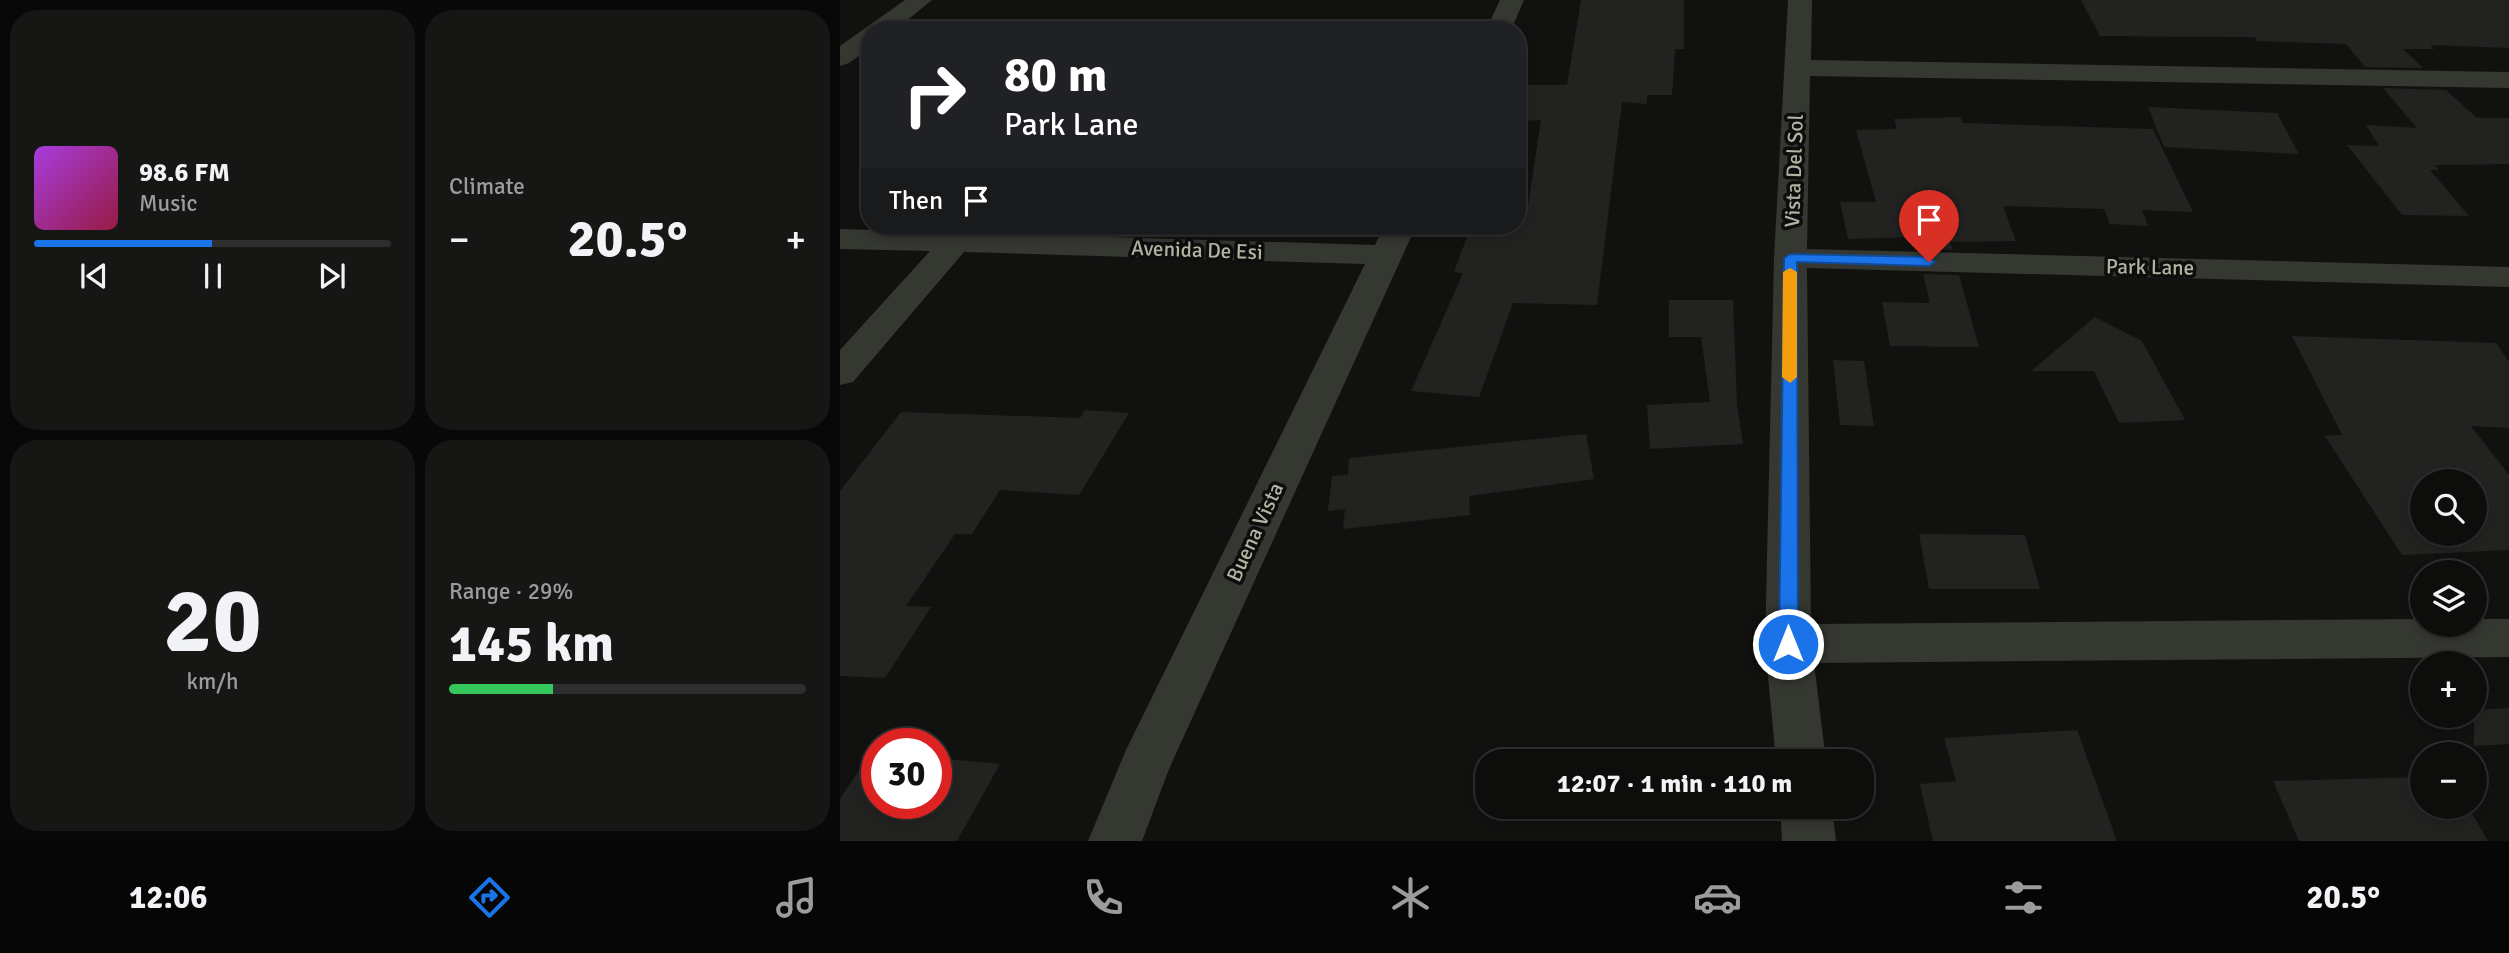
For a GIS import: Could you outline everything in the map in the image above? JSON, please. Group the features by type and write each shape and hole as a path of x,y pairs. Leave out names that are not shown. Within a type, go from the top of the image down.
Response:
{"street":[{"path":"891,21 920,0"},
{"path":"1502,21 1512,0"},
{"name":"Vista Del Sol","path":"1800,0 1790,258 1788,644 1800,749"},
{"path":"1798,68 2509,80"},
{"name":"Avenida De Esi","path":"840,239 955,243 1393,241"},
{"name":"Buena Vista","path":"1115,841 1144,767 1393,241"},
{"path":"840,373 955,243"},
{"name":"Park Lane","path":"1790,258 2509,277"},
{"path":"1788,644 2509,638"},
{"path":"1807,819 1809,841"}],"building":[{"path":"1581,0 1684,0 1684,49 1675,49 1672,95 1647,95 1647,104 1622,102 1597,305 1513,303 1479,397 1411,391 1463,273 1454,272 1468,235 1526,235 1541,120 1526,121 1526,85 1567,85"},
{"path":"2081,0 2509,0 2509,48 2430,45 2434,49 2403,49 2423,68 2365,67 2346,44 2257,41 2255,37 2100,36"},
{"path":"2383,88 2446,90 2477,118 2509,118 2509,164 2435,165 2439,170 2430,170 2469,216 2402,215 2347,145 2379,146 2366,125 2417,128"},
{"path":"2148,107 2277,113 2299,154 2164,147"},
{"path":"1960,117 1963,123 2153,129 2193,212 2142,210 2148,226 2110,224 2104,209 2003,206 2016,241 1950,242 1953,250 1917,249 1914,237 1848,239 1840,202 1876,202 1856,130 1897,129 1894,119"},
{"path":"1923,274 1959,275 1979,347 1890,346 1882,302 1930,303"},
{"path":"1669,300 1733,300 1737,404 1743,444 1650,449 1647,405 1710,402 1701,337 1669,337"},
{"path":"2095,317 2142,341 2185,420 2119,423 2094,371 2031,371"},
{"path":"2292,336 2496,343 2509,362 2509,428 2471,426 2509,475 2509,550 2402,555 2325,436 2342,435"},
{"path":"1833,360 1864,361 1874,426 1840,425"},
{"path":"1085,410 1129,413 1079,495 1000,490 972,534 955,534 906,606 931,607 885,678 840,676 840,491 901,412 1080,418"},
{"path":"1586,434 1594,479 1469,496 1470,515 1343,529 1345,509 1328,511 1332,476 1348,475 1349,458"},
{"path":"1919,534 2025,535 2040,589 1929,589"},
{"path":"2509,708 2509,744 2487,745 2487,742 2474,742 2474,728 2487,728 2487,709"},
{"path":"2077,730 2117,841 1933,841 1920,784 1956,781 1944,738"},
{"path":"952,760 1000,764 957,841 840,841 840,799 861,767 861,819 952,819"},
{"path":"2410,777 2410,819 2475,819 2488,841 2299,841 2273,781"}],"slow traffic":[{"path":"1790,272 1790,377"}],"route":[{"path":"1788,644 1790,258 1929,262"}]}
